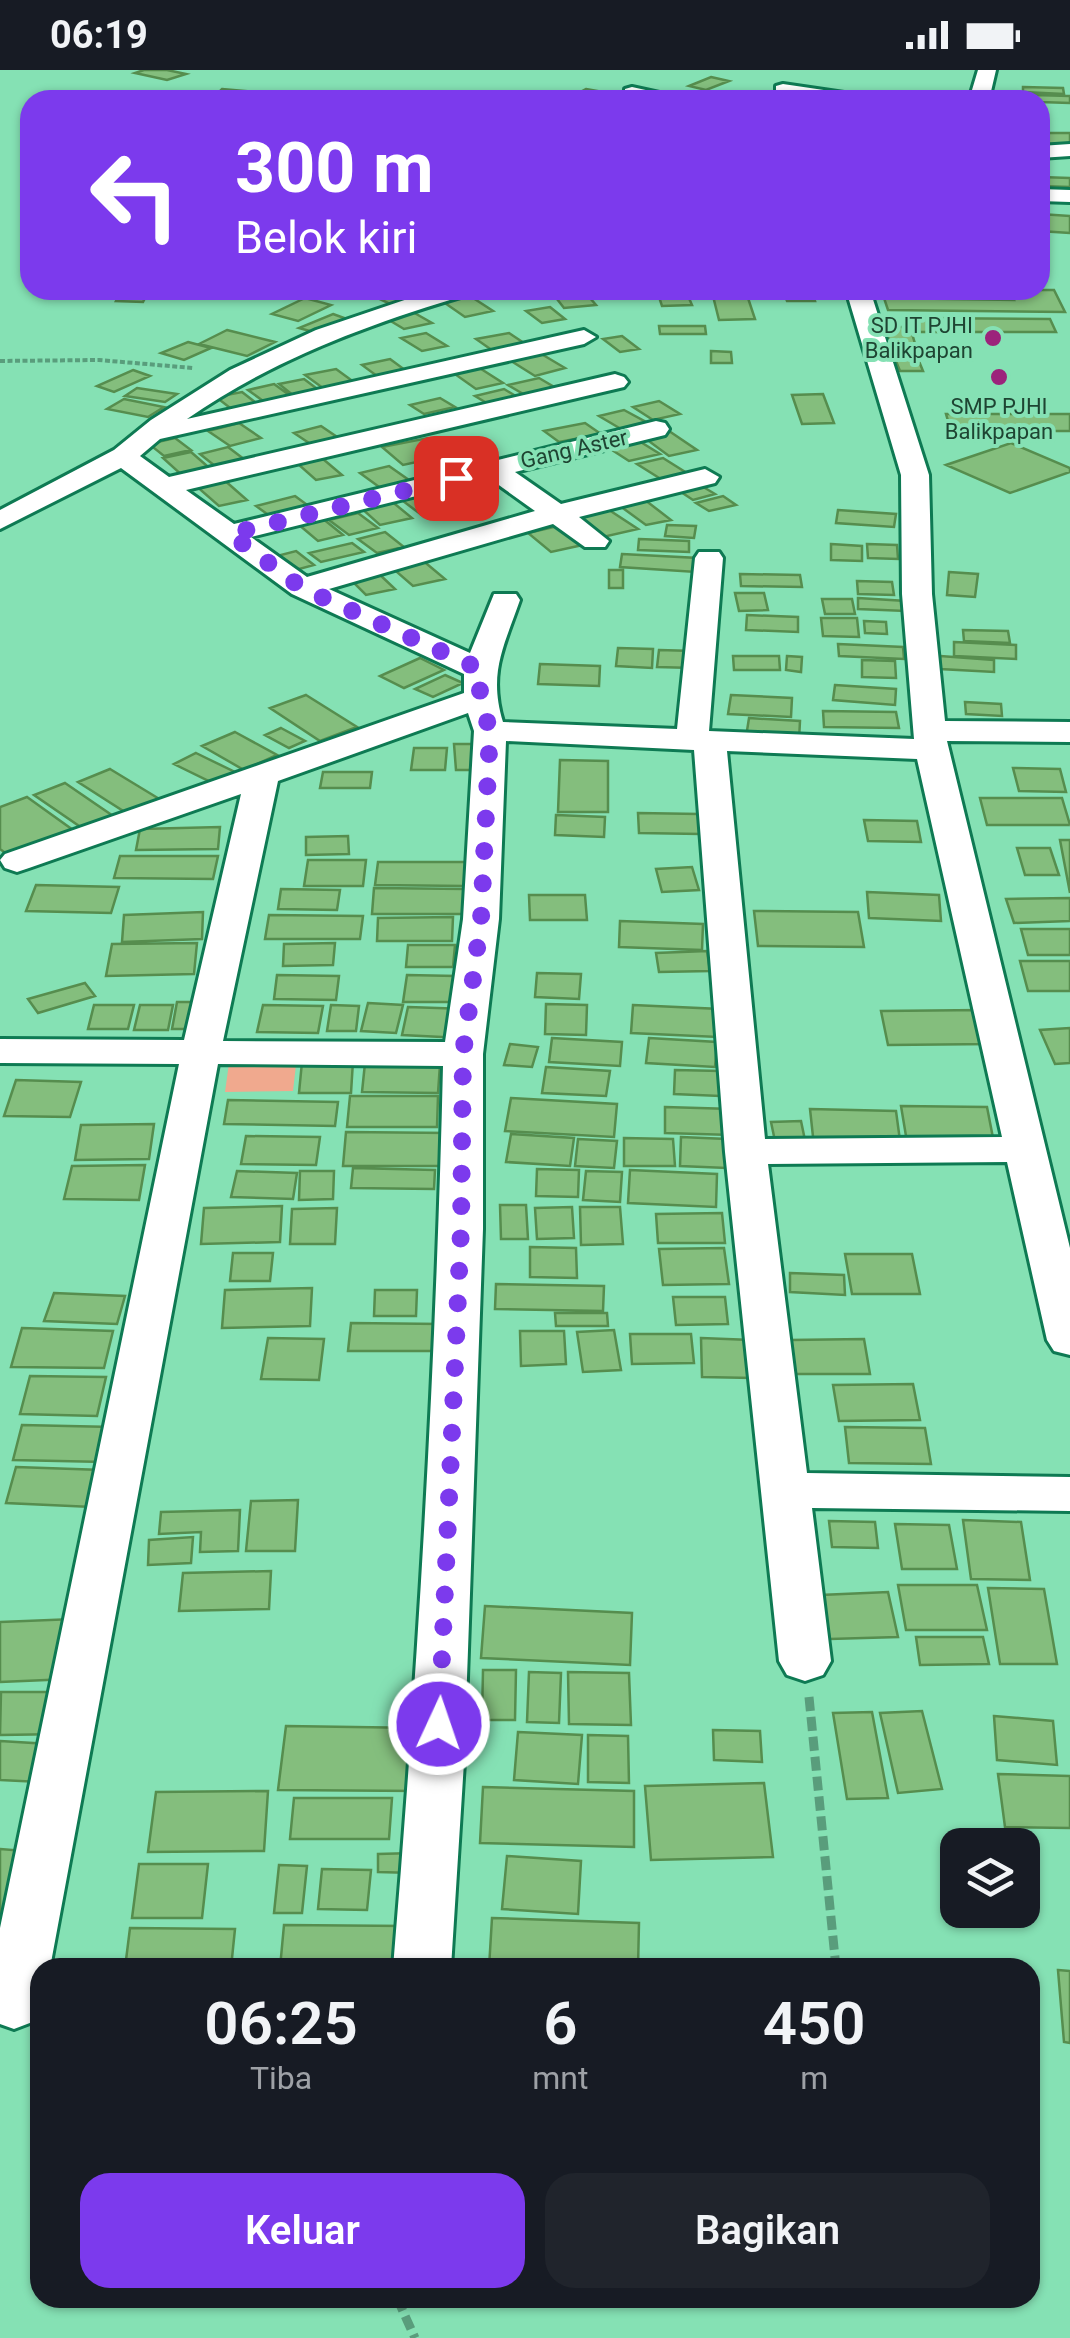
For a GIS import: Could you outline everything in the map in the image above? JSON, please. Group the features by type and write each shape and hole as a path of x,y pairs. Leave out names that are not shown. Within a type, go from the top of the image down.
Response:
{"street":[{"path":"0,521 134,446 235,375 422,300"},
{"path":"861,300 915,475 917,594 929,741 1022,1150 1070,1340"},
{"path":"134,446 369,385 584,336"},
{"path":"307,344 560,513 595,541"},
{"path":"167,486 616,382"},
{"name":"Gang Aster","path":"230,534 656,430"},
{"path":"134,446 167,486 302,588 484,699 701,741 929,741 1070,732"},
{"path":"302,588 560,513 705,477"},
{"path":"709,558 701,741 805,1661"},
{"path":"423,1958 440,1703 461,1229 463,1054 481,919 484,699 505,600"},
{"path":"17,861 484,699"},
{"path":"18,2004 201,1052 262,775"},
{"path":"0,1051 463,1054"},
{"path":"746,1152 1022,1150"},
{"path":"783,1490 1070,1494"}],"path":[{"path":"0,362 98,360 235,375"},
{"path":"805,1661 835,1958"},
{"path":"401,2308 414,2338"}],"shaded area":[{"path":"230,1056 297,1056 293,1091 225,1092"}],"building":[{"path":"144,70 186,74 167,80 135,73"},
{"path":"711,77 729,81 706,90 689,86"},
{"path":"1063,88 1064,94 1050,93 1050,90 1023,90"},
{"path":"1050,95 1070,96 1070,103 1050,102"},
{"path":"1050,133 1070,133 1070,144 1050,144"},
{"path":"1050,177 1070,178 1070,187 1050,186"},
{"path":"1050,215 1070,216 1070,233 1050,232"},
{"path":"1050,290 1054,290 1065,312 888,310 885,300 1050,300"},
{"path":"301,300 331,305 298,321 272,314"},
{"path":"476,300 493,311 465,317 442,301"},
{"path":"558,300 592,300 596,305 564,308"},
{"path":"660,300 690,300 692,305 662,306"},
{"path":"714,300 749,300 755,319 719,320"},
{"path":"550,307 565,319 542,323 526,311"},
{"path":"411,311 432,323 404,329 384,317"},
{"path":"333,314 347,319 313,332 299,328"},
{"path":"916,318 1050,319 1056,332 920,332"},
{"path":"659,326 705,326 706,334 660,334"},
{"path":"885,327 910,327 916,347 891,347"},
{"path":"227,330 275,342 247,356 199,344"},
{"path":"426,333 447,346 422,351 401,338"},
{"path":"509,333 530,347 496,353 476,339"},
{"path":"622,336 639,349 620,352 603,339"},
{"path":"188,342 211,348 184,360 161,353"},
{"path":"711,351 731,352 732,363 711,363"},
{"path":"538,352 565,368 535,376 508,359"},
{"path":"893,354 916,354 923,371 900,371"},
{"path":"390,359 405,370 377,376 362,365"},
{"path":"478,367 503,383 476,389 452,372"},
{"path":"336,369 358,385 327,391 305,375"},
{"path":"133,370 150,376 114,392 97,386"},
{"path":"539,378 561,391 530,398 508,385"},
{"path":"304,379 320,391 294,396 279,384"},
{"path":"274,384 292,397 266,403 248,390"},
{"path":"137,388 177,394 165,402 125,396"},
{"path":"504,389 524,401 495,408 475,396"},
{"path":"242,392 260,406 234,411 216,397"},
{"path":"823,394 834,423 802,424 792,395"},
{"path":"440,398 455,407 424,414 410,405"},
{"path":"124,399 164,407 148,417 107,409"},
{"path":"659,401 680,414 653,420 633,407"},
{"path":"624,410 646,422 621,429 599,416"},
{"path":"946,414 1070,414 1070,431 951,431"},
{"path":"239,423 261,438 230,446 208,431"},
{"path":"585,423 601,434 559,442 544,431"},
{"path":"321,426 340,439 312,445 294,433"},
{"path":"669,431 697,450 669,456 642,436"},
{"path":"175,438 191,450 164,456 149,444"},
{"path":"428,438 464,466 435,472 421,461 403,465 382,447"},
{"path":"639,441 660,454 629,461 609,448"},
{"path":"1011,443 1070,468 1070,472 1010,493 946,465"},
{"path":"228,447 249,463 220,470 200,454"},
{"path":"191,452 214,472 185,478 163,458"},
{"path":"663,458 690,475 664,481 637,464"},
{"path":"323,459 342,475 316,480 298,464"},
{"path":"389,466 416,485 386,492 360,473"},
{"path":"223,479 247,500 219,506 195,485"},
{"path":"700,485 715,494 693,500 678,490"},
{"path":"426,492 450,510 423,516 399,498"},
{"path":"295,496 314,510 274,519 256,506"},
{"path":"723,496 736,505 709,511 696,503"},
{"path":"390,500 412,518 380,525 360,507"},
{"path":"645,500 671,520 646,525 620,506"},
{"path":"606,508 638,529 603,537 572,516"},
{"path":"838,510 896,514 894,527 836,523"},
{"path":"358,513 378,528 349,535 329,520"},
{"path":"322,518 343,535 318,541 298,524"},
{"path":"562,525 587,544 551,552 528,533"},
{"path":"667,525 696,526 694,538 665,536"},
{"path":"385,532 404,547 377,553 358,539"},
{"path":"639,539 689,541 689,552 638,550"},
{"path":"352,543 364,552 321,562 309,553"},
{"path":"831,544 862,546 862,561 831,560"},
{"path":"867,544 897,545 898,559 868,558"},
{"path":"296,551 314,565 292,571 273,557"},
{"path":"622,554 698,558 696,572 620,567"},
{"path":"421,559 445,579 413,586 390,566"},
{"path":"609,570 623,570 623,588 609,588"},
{"path":"377,572 395,589 366,595 349,578"},
{"path":"949,572 978,574 975,597 947,595"},
{"path":"740,574 800,575 802,587 741,586"},
{"path":"857,581 892,582 894,595 858,594"},
{"path":"735,593 764,593 768,610 739,611"},
{"path":"858,598 906,601 906,611 858,609"},
{"path":"822,599 852,599 855,614 825,614"},
{"path":"747,615 798,617 798,632 746,630"},
{"path":"821,618 857,618 859,637 823,636"},
{"path":"864,621 886,622 887,634 865,633"},
{"path":"963,630 1008,631 1010,643 964,641"},
{"path":"954,642 1016,645 1016,659 954,656"},
{"path":"838,644 903,647 904,659 839,656"},
{"path":"618,648 653,649 652,668 616,666"},
{"path":"659,650 694,651 693,668 657,667"},
{"path":"733,656 779,656 780,670 734,670"},
{"path":"787,656 802,657 801,672 786,670"},
{"path":"940,656 994,660 994,672 940,669"},
{"path":"420,658 444,670 404,688 380,676"},
{"path":"862,660 895,661 896,678 862,677"},
{"path":"540,664 600,666 599,686 538,684"},
{"path":"445,675 463,683 433,697 415,689"},
{"path":"835,685 896,689 895,705 833,700"},
{"path":"306,695 357,727 320,741 270,708"},
{"path":"731,695 792,698 791,717 728,714"},
{"path":"965,702 1001,704 1002,716 966,714"},
{"path":"823,711 896,712 899,728 824,727"},
{"path":"749,718 800,721 799,740 746,737"},
{"path":"281,728 305,741 289,748 265,735"},
{"path":"235,732 277,755 244,770 202,746"},
{"path":"454,744 483,744 485,770 456,770"},
{"path":"414,748 447,748 445,770 411,770"},
{"path":"196,753 237,773 215,784 174,764"},
{"path":"560,760 608,761 608,812 558,812"},
{"path":"1013,768 1060,769 1066,792 1019,791"},
{"path":"110,769 161,800 128,814 78,782"},
{"path":"323,772 372,772 370,788 320,788"},
{"path":"65,783 116,818 85,830 34,795"},
{"path":"27,797 73,830 8,855 0,849 0,807"},
{"path":"980,798 1062,798 1070,825 987,825"},
{"path":"638,813 699,814 700,834 639,833"},
{"path":"556,815 605,817 604,837 555,835"},
{"path":"864,820 917,821 921,842 868,841"},
{"path":"220,827 218,849 136,850 140,829"},
{"path":"348,836 349,854 306,855 306,837"},
{"path":"1060,840 1070,840 1070,893"},
{"path":"1017,848 1050,848 1059,875 1025,875"},
{"path":"120,856 218,856 213,879 114,878"},
{"path":"308,860 366,860 363,886 304,886"},
{"path":"378,862 467,862 465,886 375,885"},
{"path":"692,867 699,890 662,892 656,869"},
{"path":"36,885 119,887 111,913 26,911"},
{"path":"374,888 465,889 463,914 372,914"},
{"path":"281,889 340,890 337,910 278,909"},
{"path":"867,892 939,895 941,921 869,918"},
{"path":"529,895 585,895 587,920 530,920"},
{"path":"1070,898 1070,921 1014,923 1006,899"},
{"path":"754,911 858,912 864,947 758,946"},
{"path":"203,912 202,939 122,942 124,915"},
{"path":"269,915 363,916 360,939 265,939"},
{"path":"453,917 452,941 377,941 378,918"},
{"path":"620,921 703,924 702,950 619,947"},
{"path":"1021,929 1070,929 1070,955 1028,955"},
{"path":"197,943 194,974 106,976 112,944"},
{"path":"335,943 333,965 283,966 284,944"},
{"path":"408,945 455,945 453,967 406,967"},
{"path":"707,951 710,971 659,972 656,953"},
{"path":"1020,961 1070,961 1070,991 1028,991"},
{"path":"537,973 581,974 579,999 535,997"},
{"path":"277,975 339,976 336,1000 274,999"},
{"path":"407,975 456,976 454,1002 403,1002"},
{"path":"85,983 95,996 38,1013 28,999"},
{"path":"177,1002 204,1002 200,1029 172,1029"},
{"path":"368,1003 403,1005 396,1033 361,1031"},
{"path":"546,1004 587,1005 586,1035 545,1034"},
{"path":"94,1005 134,1005 128,1029 88,1029"},
{"path":"140,1005 173,1005 168,1030 134,1030"},
{"path":"263,1005 323,1006 318,1033 257,1032"},
{"path":"331,1005 359,1006 356,1031 327,1031"},
{"path":"633,1005 720,1009 718,1037 631,1033"},
{"path":"408,1007 466,1009 462,1038 402,1035"},
{"path":"982,1010 992,1044 888,1045 881,1011"},
{"path":"1070,1028 1070,1063 1055,1064 1040,1030"},
{"path":"552,1038 622,1042 620,1066 549,1062"},
{"path":"649,1038 717,1042 715,1067 646,1063"},
{"path":"510,1044 538,1047 532,1067 504,1065"},
{"path":"353,1061 351,1093 299,1093 302,1062"},
{"path":"365,1063 440,1064 438,1093 362,1092"},
{"path":"546,1067 610,1071 606,1096 542,1093"},
{"path":"675,1070 721,1071 720,1096 674,1094"},
{"path":"16,1080 81,1082 70,1117 4,1116"},
{"path":"350,1096 438,1096 437,1127 347,1127"},
{"path":"511,1098 617,1104 614,1137 505,1131"},
{"path":"228,1100 338,1102 335,1126 224,1124"},
{"path":"901,1106 987,1107 994,1143 907,1142"},
{"path":"665,1107 732,1109 732,1135 665,1133"},
{"path":"810,1109 896,1111 901,1148 814,1146"},
{"path":"801,1121 806,1145 776,1146 771,1122"},
{"path":"154,1124 149,1159 75,1160 81,1125"},
{"path":"346,1132 450,1133 448,1166 343,1166"},
{"path":"511,1134 574,1138 570,1166 506,1162"},
{"path":"246,1136 320,1137 316,1165 241,1164"},
{"path":"681,1137 727,1139 727,1168 680,1166"},
{"path":"624,1138 673,1139 675,1166 624,1166"},
{"path":"578,1139 617,1141 614,1168 575,1166"},
{"path":"145,1165 139,1200 64,1199 72,1166"},
{"path":"353,1168 435,1170 434,1189 351,1188"},
{"path":"537,1169 579,1170 578,1197 536,1196"},
{"path":"630,1170 717,1174 716,1207 628,1203"},
{"path":"237,1171 297,1173 293,1199 231,1197"},
{"path":"300,1171 334,1171 333,1199 299,1200"},
{"path":"586,1171 622,1172 620,1202 583,1200"},
{"path":"500,1205 526,1205 528,1239 501,1239"},
{"path":"282,1206 280,1242 201,1244 204,1208"},
{"path":"572,1207 574,1238 537,1239 535,1208"},
{"path":"580,1207 620,1207 623,1244 581,1245"},
{"path":"337,1208 335,1244 290,1244 292,1209"},
{"path":"722,1213 725,1243 658,1243 656,1214"},
{"path":"530,1247 576,1248 577,1278 530,1277"},
{"path":"724,1248 729,1284 663,1285 659,1249"},
{"path":"233,1253 273,1253 270,1281 230,1281"},
{"path":"845,1254 912,1254 920,1294 852,1294"},
{"path":"790,1273 844,1275 845,1295 790,1292"},
{"path":"496,1284 604,1286 603,1311 495,1309"},
{"path":"312,1288 310,1326 222,1328 225,1290"},
{"path":"375,1290 417,1290 416,1316 374,1316"},
{"path":"54,1293 125,1296 117,1324 44,1321"},
{"path":"673,1297 725,1297 728,1324 676,1325"},
{"path":"555,1313 607,1313 608,1326 556,1326"},
{"path":"351,1323 441,1324 440,1351 348,1351"},
{"path":"22,1328 113,1331 104,1368 11,1367"},
{"path":"614,1330 621,1370 583,1372 577,1332"},
{"path":"520,1331 564,1331 566,1364 521,1366"},
{"path":"630,1334 691,1334 694,1363 632,1364"},
{"path":"268,1338 324,1339 319,1380 261,1379"},
{"path":"701,1338 751,1340 753,1378 702,1377"},
{"path":"864,1339 870,1374 795,1374 790,1340"},
{"path":"30,1376 106,1377 97,1416 20,1414"},
{"path":"913,1384 920,1420 839,1421 833,1385"},
{"path":"22,1425 113,1427 105,1462 13,1460"},
{"path":"845,1427 925,1428 931,1464 849,1463"},
{"path":"16,1467 102,1470 92,1507 6,1503"},
{"path":"298,1500 295,1551 246,1551 251,1501"},
{"path":"240,1510 238,1551 200,1552 201,1532 159,1534 161,1512"},
{"path":"963,1520 1021,1522 1030,1580 971,1579"},
{"path":"829,1521 875,1522 878,1548 832,1547"},
{"path":"895,1524 949,1525 957,1569 902,1569"},
{"path":"193,1537 191,1563 148,1565 149,1540"},
{"path":"271,1571 269,1609 179,1611 183,1573"},
{"path":"898,1585 977,1585 987,1630 906,1630"},
{"path":"988,1588 1044,1589 1057,1664 1000,1664"},
{"path":"888,1592 898,1637 830,1639 821,1595"},
{"path":"485,1606 632,1613 630,1665 481,1658"},
{"path":"74,1619 69,1679 0,1682 0,1622"},
{"path":"916,1637 983,1637 989,1664 920,1665"},
{"path":"483,1670 516,1670 515,1720 482,1720"},
{"path":"529,1672 561,1673 559,1723 527,1722"},
{"path":"568,1672 629,1673 631,1725 569,1724"},
{"path":"1,1692 70,1692 63,1734 0,1735"},
{"path":"922,1711 942,1789 898,1793 880,1713"},
{"path":"872,1712 888,1798 847,1799 833,1713"},
{"path":"994,1716 1053,1721 1057,1765 997,1760"},
{"path":"286,1726 421,1728 418,1791 278,1790"},
{"path":"713,1730 760,1731 762,1762 714,1760"},
{"path":"518,1732 582,1735 578,1784 514,1780"},
{"path":"588,1735 628,1736 629,1783 588,1782"},
{"path":"0,1741 49,1744 40,1782 0,1780"},
{"path":"998,1774 1070,1776 1070,1828 1005,1827"},
{"path":"764,1783 773,1857 651,1860 645,1786"},
{"path":"483,1787 634,1791 634,1847 480,1843"},
{"path":"268,1791 264,1851 148,1852 156,1792"},
{"path":"294,1798 392,1798 389,1839 290,1839"},
{"path":"0,1849 38,1852 0,1980"},
{"path":"414,1853 414,1873 378,1872 378,1854"},
{"path":"507,1856 581,1861 578,1914 502,1909"},
{"path":"139,1864 208,1864 202,1918 132,1918"},
{"path":"279,1865 307,1866 302,1913 274,1913"},
{"path":"322,1869 371,1870 367,1910 318,1909"},
{"path":"492,1918 639,1923 638,1958 490,1958"},
{"path":"284,1925 407,1926 405,1958 281,1958"},
{"path":"130,1928 235,1929 232,1958 126,1958"},
{"path":"1058,1970 1070,1971 1070,2043 1064,2042"}],"place":[{"name":"SD IT PJHI Balikpapan","path":"993,338"},
{"name":"SMP PJHI Balikpapan","path":"999,377"}],"route":[{"path":"439,1724 461,1229 463,1054 481,919 490,731 480,698 480,669 302,588 230,534 456,478"}]}
